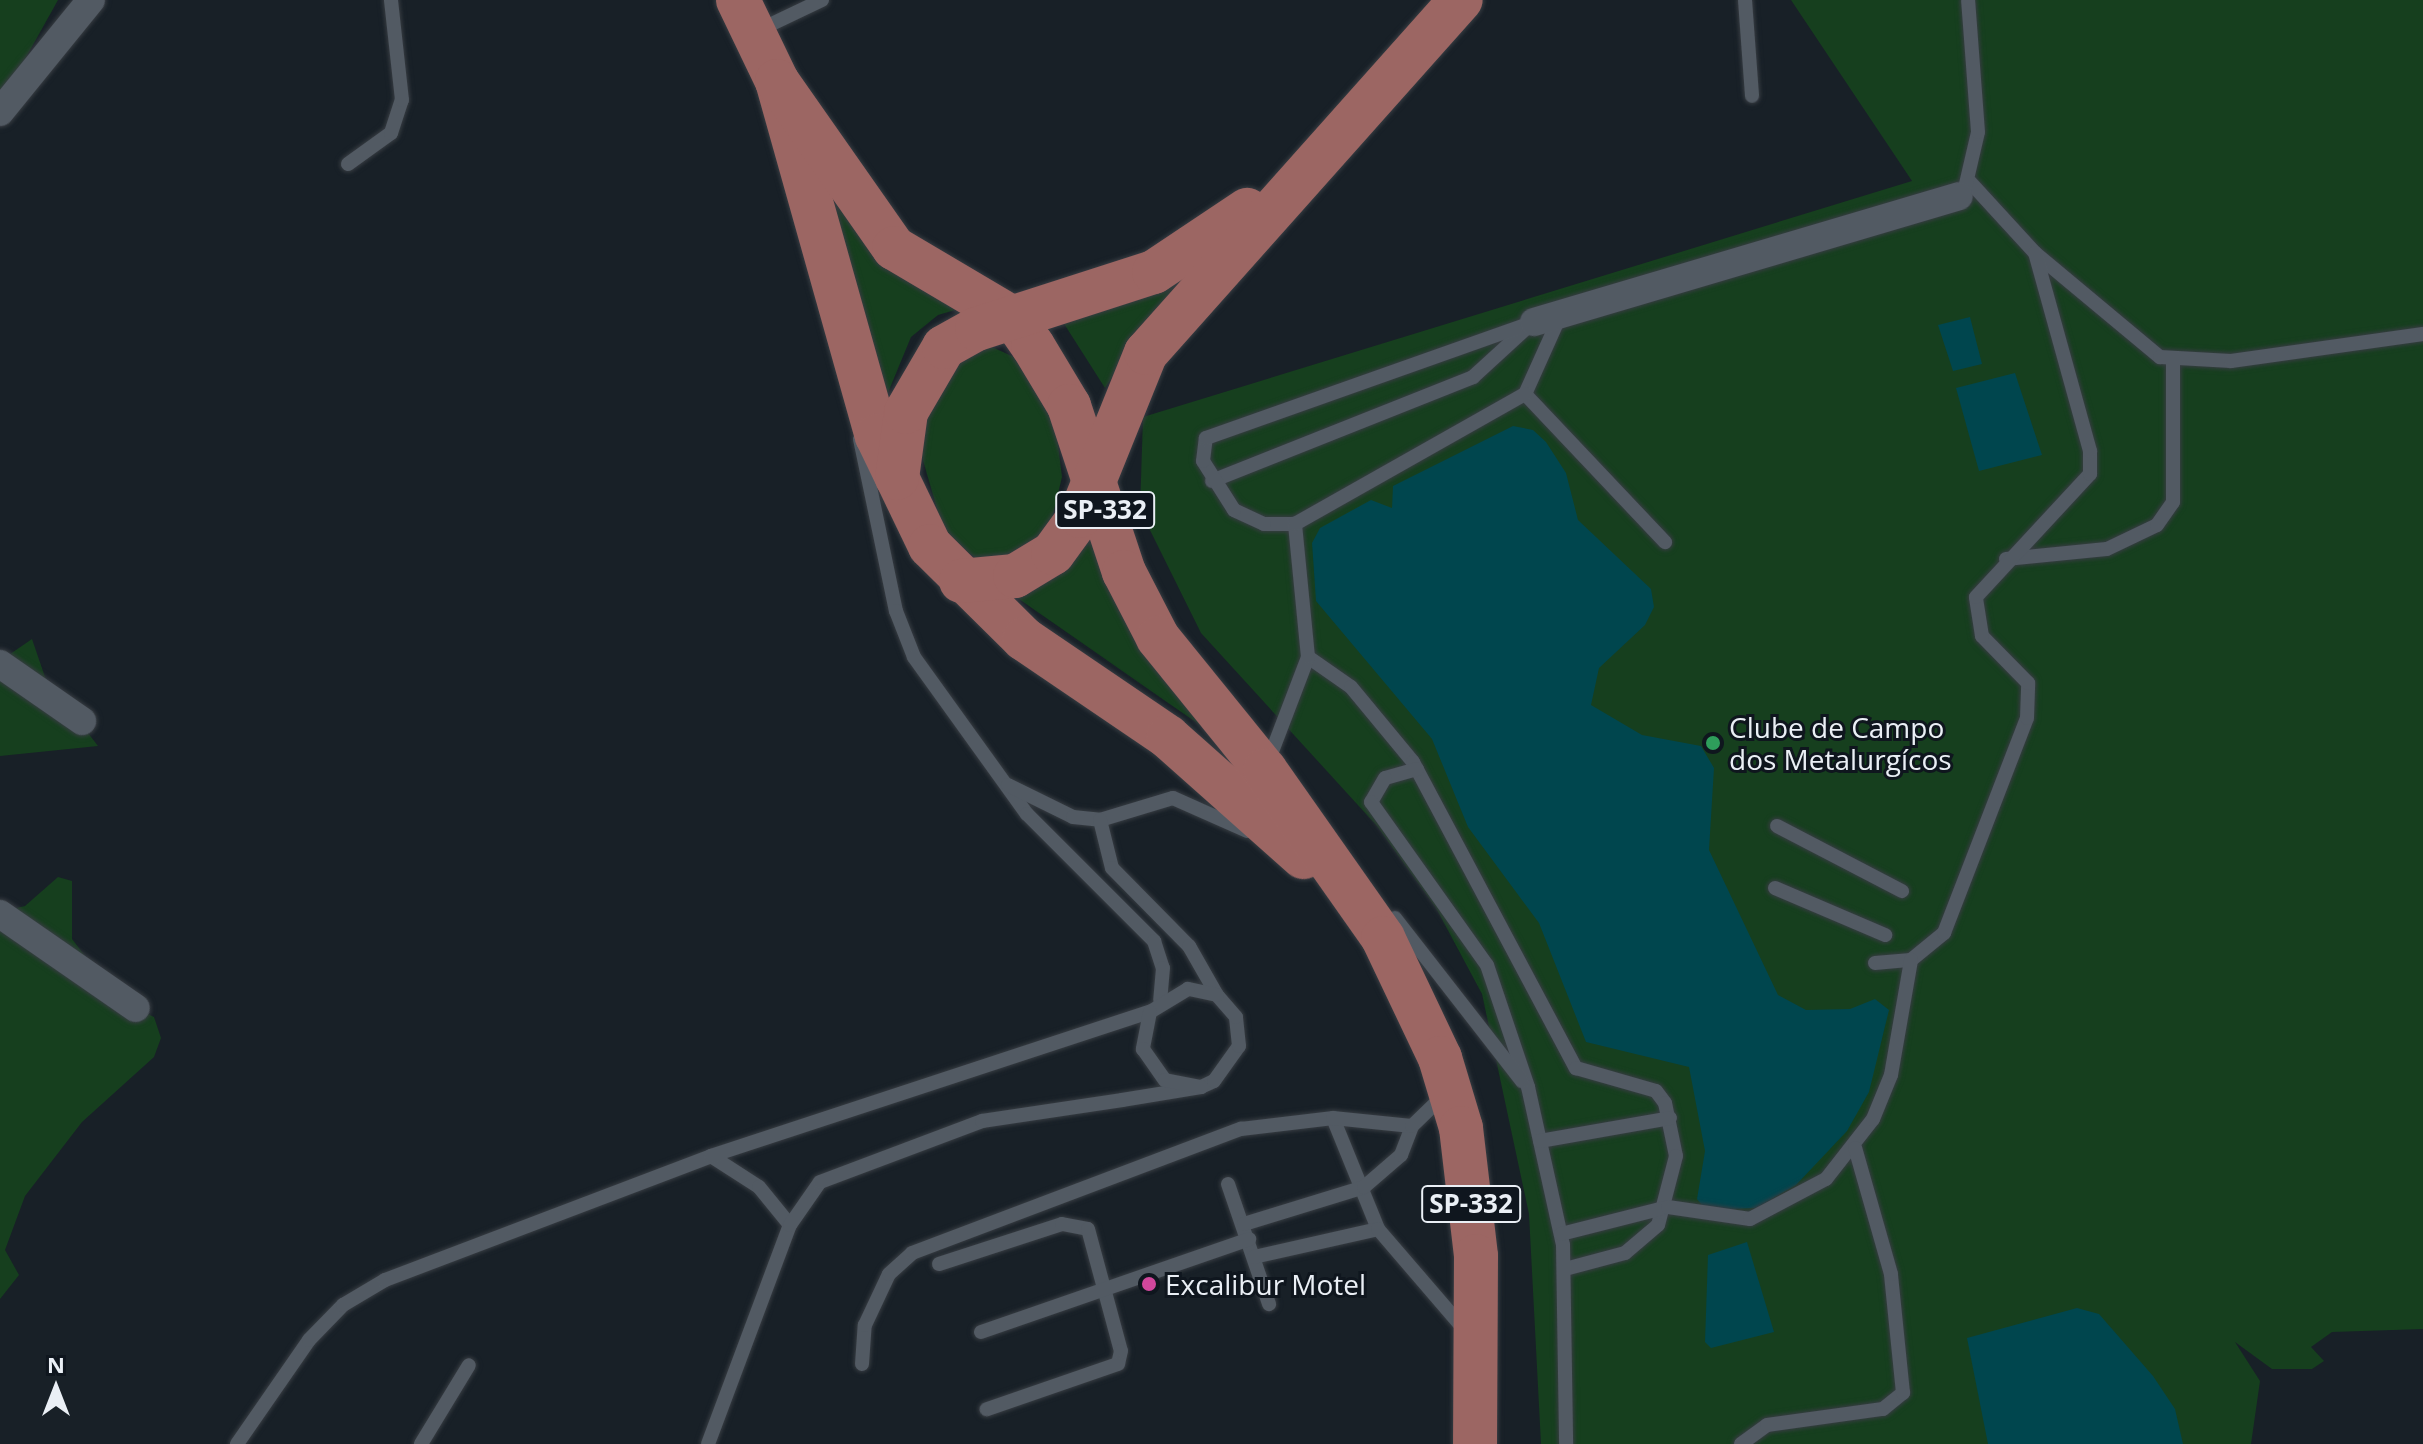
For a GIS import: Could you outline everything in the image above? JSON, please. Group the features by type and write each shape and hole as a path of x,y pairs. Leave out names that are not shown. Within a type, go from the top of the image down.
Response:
{"main road":[{"path":"961,581 1015,576 1053,553 1080,516 1146,353 1461,0"},
{"name":"SP-332","path":"746,16 777,81 894,248 1014,319 1055,377 1094,477 1124,572 1158,638 1307,827 1367,911 1401,976 1450,1089 1469,1175 1477,1346 1475,1444"},
{"name":"SP-332","path":"777,81 847,332 896,487 930,546 961,581 1024,639 1168,737 1318,871 1401,976"},
{"path":"896,487 906,412 929,363 961,336 1154,272 1317,159"}],"street":[{"path":"0,112 91,0"},
{"path":"1534,322 1965,189"},
{"path":"0,664 82,721"},
{"path":"0,914 136,1008"}],"lane":[{"path":"348,164 391,133 402,100 391,0"},
{"path":"746,16 822,0"},
{"path":"1745,0 1752,96"},
{"path":"1968,0 1978,120 1965,189 2035,253 2173,361 2231,361 2423,334"},
{"path":"1561,1234 1668,1207 1731,1220 1774,1213 1826,1179 1855,1148 1891,1075 1911,960 1950,922 2027,718 2028,683 1976,624 1976,597 2005,559 2078,495 2090,474 2090,451 2035,253"},
{"path":"1534,322 1215,430 1202,447 1212,481 1247,519 1295,524 1525,394 1562,311"},
{"path":"1212,481 1473,377 1534,322"},
{"path":"847,332 863,464 896,611 934,691 998,778 1154,941 1163,968 1143,1049 1151,1067 1182,1087 1201,1087"},
{"path":"2005,559 2107,549 2157,525 2173,502 2173,361"},
{"path":"1525,394 1665,542"},
{"path":"1265,770 1308,657 1295,524"},
{"path":"1308,657 1351,687 1417,769 1576,1068 1656,1091 1670,1118 1676,1156 1668,1207 1625,1253 1565,1269"},
{"path":"1417,769 1385,778 1371,802 1487,965 1528,1087 1561,1234 1565,1269 1566,1444"},
{"path":"998,778 1054,812 1100,820 1173,798 1318,871"},
{"path":"708,1444 790,1225 820,1182 866,1159 1006,1115 1201,1087 1226,1072 1239,1046 1236,1017 1217,995 1189,946 1112,868 1100,820"},
{"path":"1777,826 1902,891"},
{"path":"1307,827 1366,881"},
{"path":"1775,888 1885,935"},
{"path":"1383,901 1528,1087"},
{"path":"1875,963 1911,960"},
{"path":"237,1444 309,1340 343,1305 385,1280 711,1156 1155,1006 1188,989 1217,995"},
{"path":"1244,1224 1364,1187 1401,1155 1412,1126 1450,1089"},
{"path":"862,1364 865,1325 889,1274 912,1253 1241,1129 1333,1118 1412,1126"},
{"path":"1333,1118 1364,1187 1378,1229 1402,1248 1477,1346"},
{"path":"1540,1141 1670,1118"},
{"path":"1741,1444 1767,1425 1883,1409 1903,1393 1891,1274 1855,1148"},
{"path":"711,1156 759,1187 790,1225"},
{"path":"1228,1184 1269,1304"},
{"path":"939,1264 1080,1224 1088,1229 1121,1351 1118,1364 987,1409"},
{"path":"1254,1257 1378,1229"},
{"path":"981,1332 1249,1239"},
{"path":"421,1444 469,1365"}],"green space":[{"path":"0,0 58,0 0,104"},
{"name":"Clube de Campo dos Metalurgícos","path":"1791,0 2423,0 2423,1329 2332,1332 2311,1347 2324,1361 2312,1369 2272,1369 2235,1342 2260,1381 2251,1444 1541,1444 1529,1214 1482,994 1436,908 1377,826 1201,633 1140,510 1143,417 1912,181"},
{"path":"824,174 969,306 938,315 911,337 885,400"},
{"path":"1198,260 1149,321 1105,388 1061,319"},
{"path":"992,347 1016,358 1053,405 1062,477 1049,531 991,570 944,533 916,436 931,395 967,352"},
{"path":"1095,534 1210,732 1009,592"},
{"path":"32,639 45,677 98,746 0,756 0,661"},
{"path":"58,877 72,881 72,939 119,1000 154,1017 161,1038 154,1057 82,1122 25,1196 5,1250 19,1275 0,1299 0,912 25,906"}],"water":[{"path":"1970,317 1982,364 1953,371 1938,325"},
{"path":"2015,373 2042,455 1979,471 1956,388"},
{"path":"1513,426 1533,430 1546,442 1566,473 1578,520 1651,589 1654,607 1645,625 1599,668 1591,705 1642,735 1701,746 1714,768 1709,850 1778,995 1806,1010 1850,1009 1875,999 1889,1010 1869,1092 1847,1131 1796,1185 1756,1208 1706,1210 1697,1199 1705,1151 1689,1067 1586,1042 1539,923 1468,827 1432,739 1316,601 1312,543 1320,528 1371,500 1392,508 1393,486"},
{"path":"1747,1242 1774,1332 1711,1348 1705,1342 1708,1255"},
{"path":"2077,1308 2099,1314 2153,1376 2175,1409 2183,1444 1988,1444 1967,1338"}],"place":[{"name":"Clube de Campo dos Metalurgícos","path":"1713,743"},
{"name":"Excalibur Motel","path":"1149,1284"}]}
